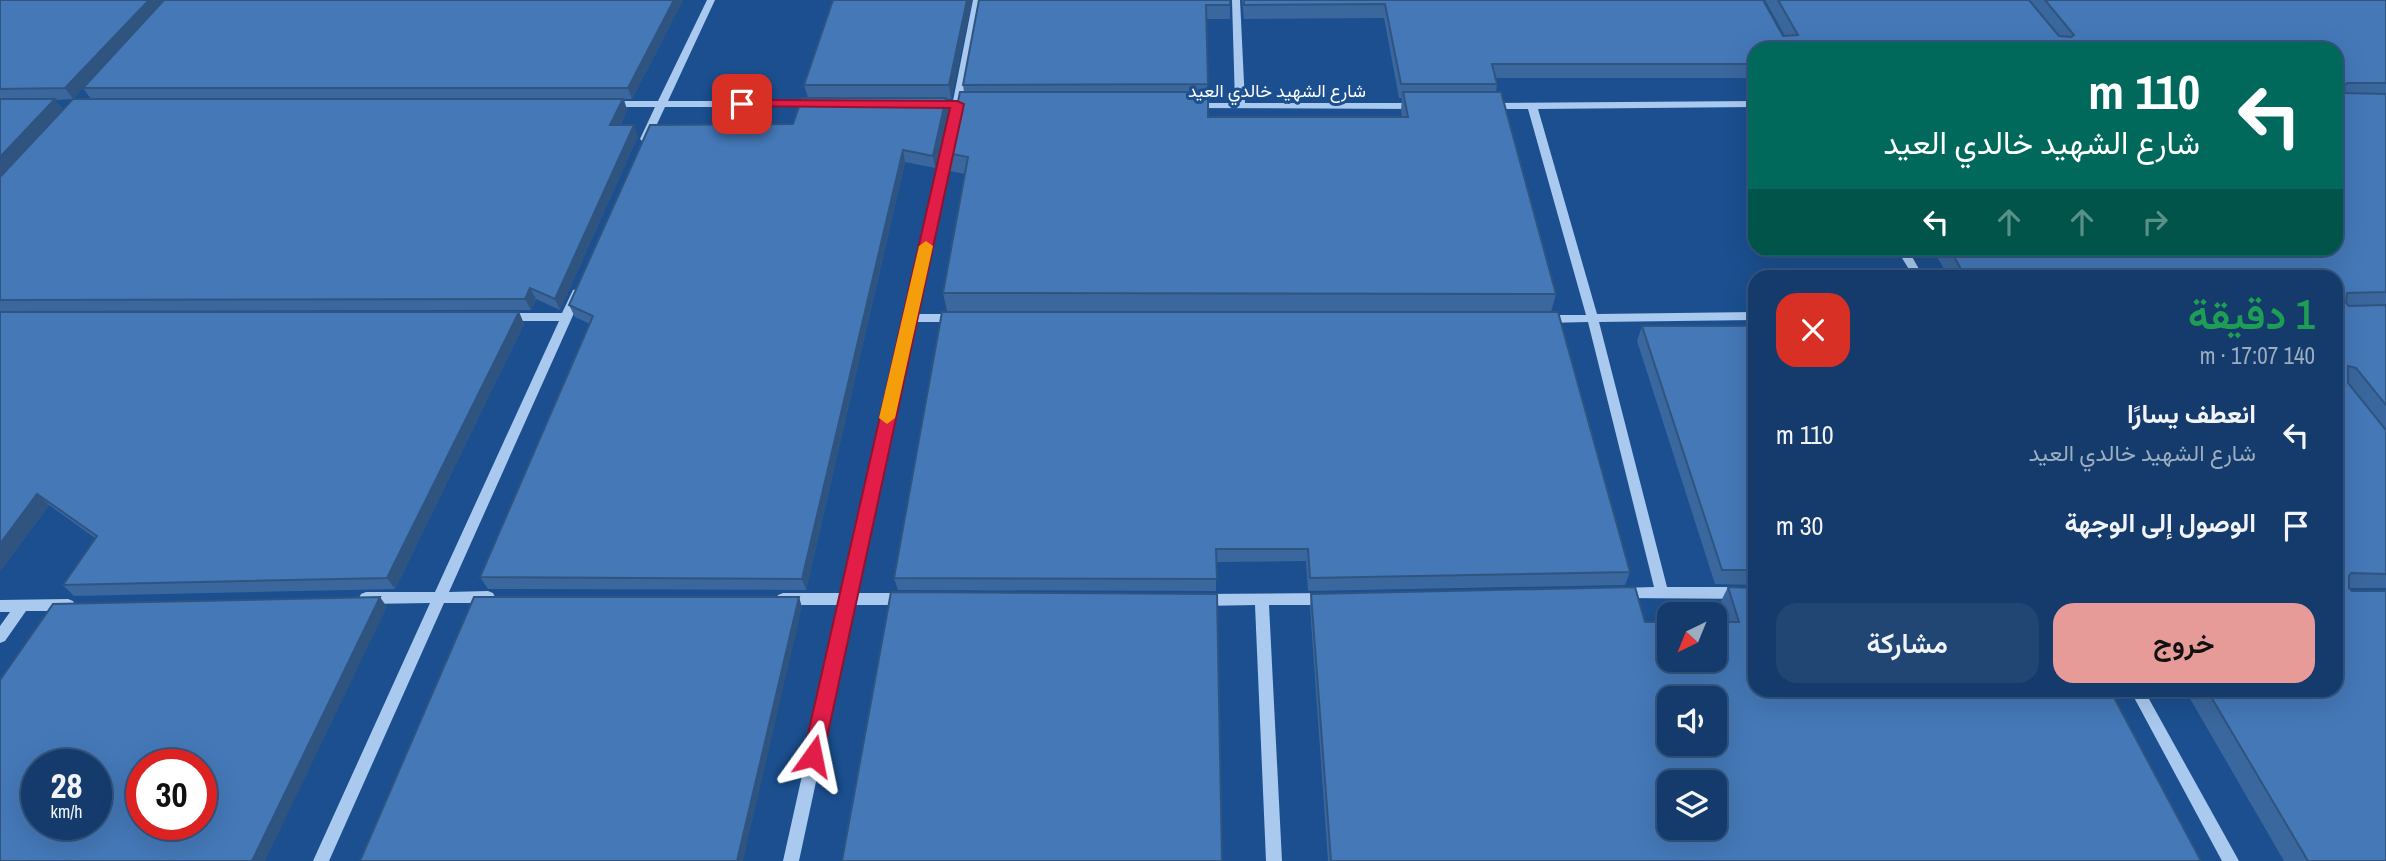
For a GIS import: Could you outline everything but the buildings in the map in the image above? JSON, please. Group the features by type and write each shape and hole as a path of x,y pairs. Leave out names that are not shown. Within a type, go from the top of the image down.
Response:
{"street":[{"path":"639,154 711,0"},
{"path":"791,861 957,104 977,0"},
{"path":"1237,0 1240,106"},
{"path":"606,104 823,104"},
{"path":"917,104 984,104"},
{"path":"1476,106 1748,104"},
{"name":"شارع الشهيد خالدي العيد","path":"1186,106 1420,106"},
{"path":"1532,106 1594,319 1662,592"},
{"path":"321,861 583,279"},
{"path":"1538,319 1748,316"},
{"path":"497,317 566,317"},
{"path":"909,318 965,318"},
{"path":"1607,593 1748,593"},
{"path":"347,599 498,597"},
{"path":"763,598 916,599"},
{"path":"1192,600 1345,598"},
{"path":"1262,600 1274,861"},
{"path":"0,606 76,605"},
{"path":"0,637 22,606"},
{"path":"2141,697 2231,861"}],"slow traffic":[{"path":"887,418 926,246"}],"route":[{"path":"742,104 957,104 813,756"}]}
